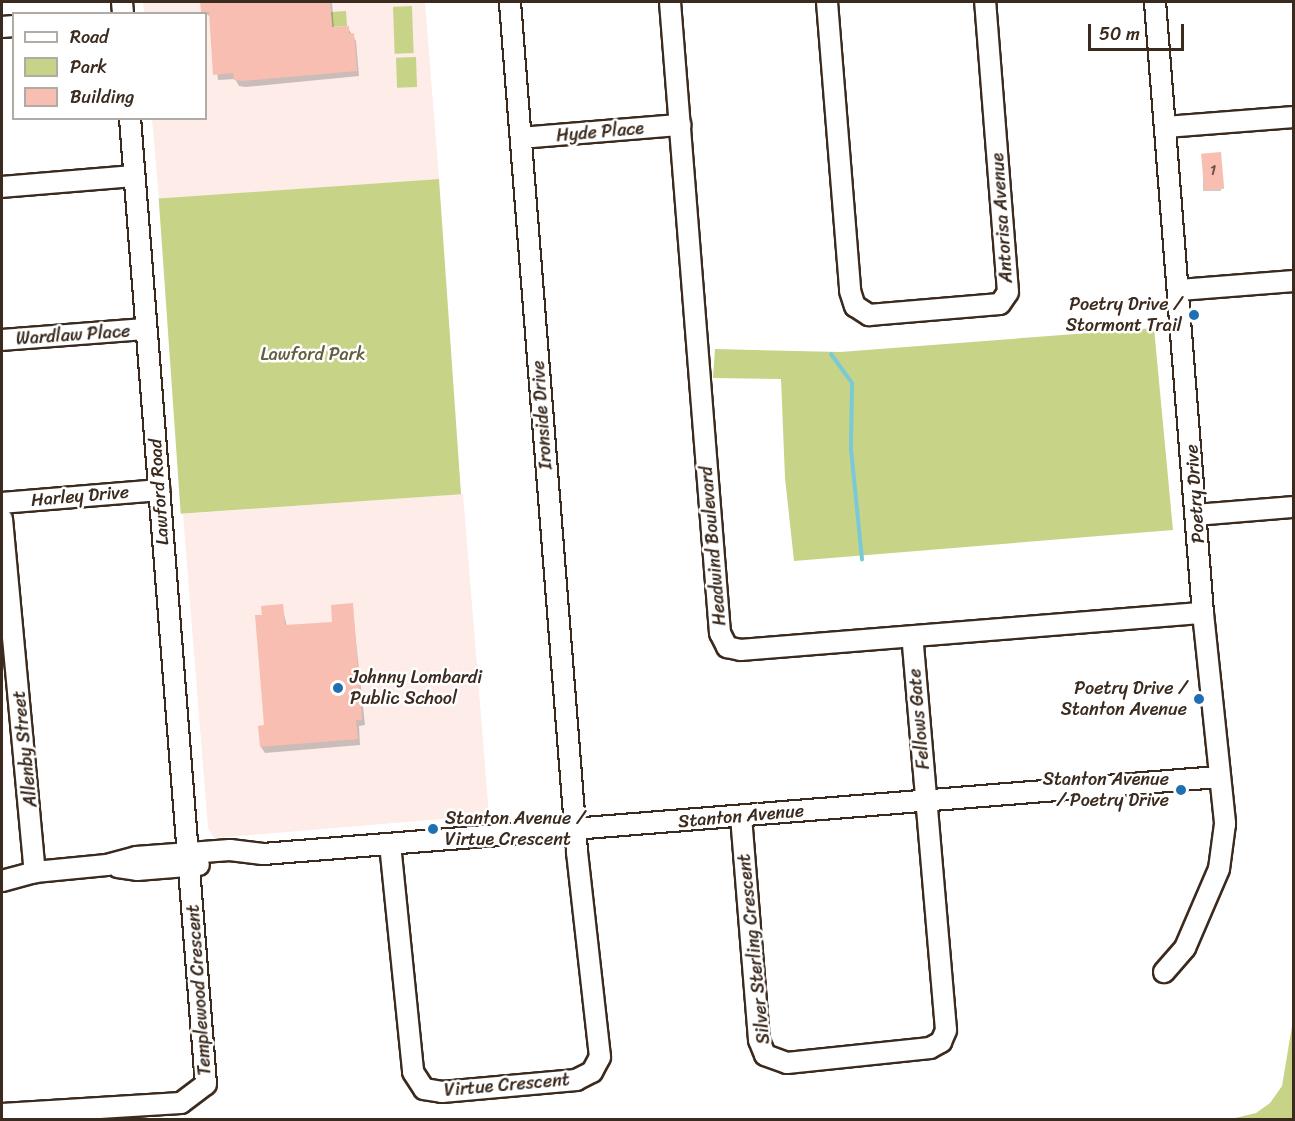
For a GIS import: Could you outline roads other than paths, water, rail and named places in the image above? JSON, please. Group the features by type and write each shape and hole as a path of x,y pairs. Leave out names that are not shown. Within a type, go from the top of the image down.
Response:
{"street":[{"name":"Ironside Drive","path":"510,2 575,829"},
{"name":"Headwind Boulevard","path":"670,2 720,633 727,647 741,650 1203,614"},
{"name":"Antorisa Avenue","path":"827,2 850,291 855,306 869,315 1000,304 1008,292 985,2"},
{"name":"Poetry Drive","path":"1155,2 1180,290 1203,614 1218,777 1225,824 1219,869 1185,948 1164,972"},
{"path":"1166,127 1293,117"},
{"name":"Lawford Road","path":"130,120 189,859"},
{"name":"Hyde Place","path":"521,138 680,125"},
{"path":"2,186 134,176"},
{"path":"1180,290 1293,281"},
{"name":"Wardlaw Place","path":"2,340 146,329"},
{"name":"Harley Drive","path":"2,503 159,490"},
{"path":"1196,515 1293,507"},
{"name":"Allenby Street","path":"2,519 35,872"},
{"name":"Fellows Gate","path":"912,637 925,801"},
{"name":"Stanton Avenue","path":"2,881 35,872 107,865 137,870 230,850 263,854 1218,777"},
{"name":"Silver Sterling Crescent","path":"741,816 759,1040 765,1055 787,1063 930,1048 941,1042 946,1029 925,801"},
{"name":"Virtue Crescent","path":"390,844 413,1072 424,1089 442,1092 576,1080 597,1065 600,1057 575,829"},
{"name":"Templewood Crescent","path":"2,1114 181,1103 206,1084 189,859"}],"waterway":[{"path":"831,354 852,383 851,449 862,559"}],"place":[{"name":"Poetry Drive / Stormont Trail","path":"1194,315"},
{"name":"Johnny Lombardi Public School","path":"338,688"},
{"name":"Poetry Drive / Stanton Avenue","path":"1199,699"},
{"name":"Stanton Avenue / Poetry Drive","path":"1181,790"},
{"name":"Stanton Avenue / Virtue Crescent","path":"433,829"}],"park label":[{"name":"Lawford Park","path":"313,354"}]}
